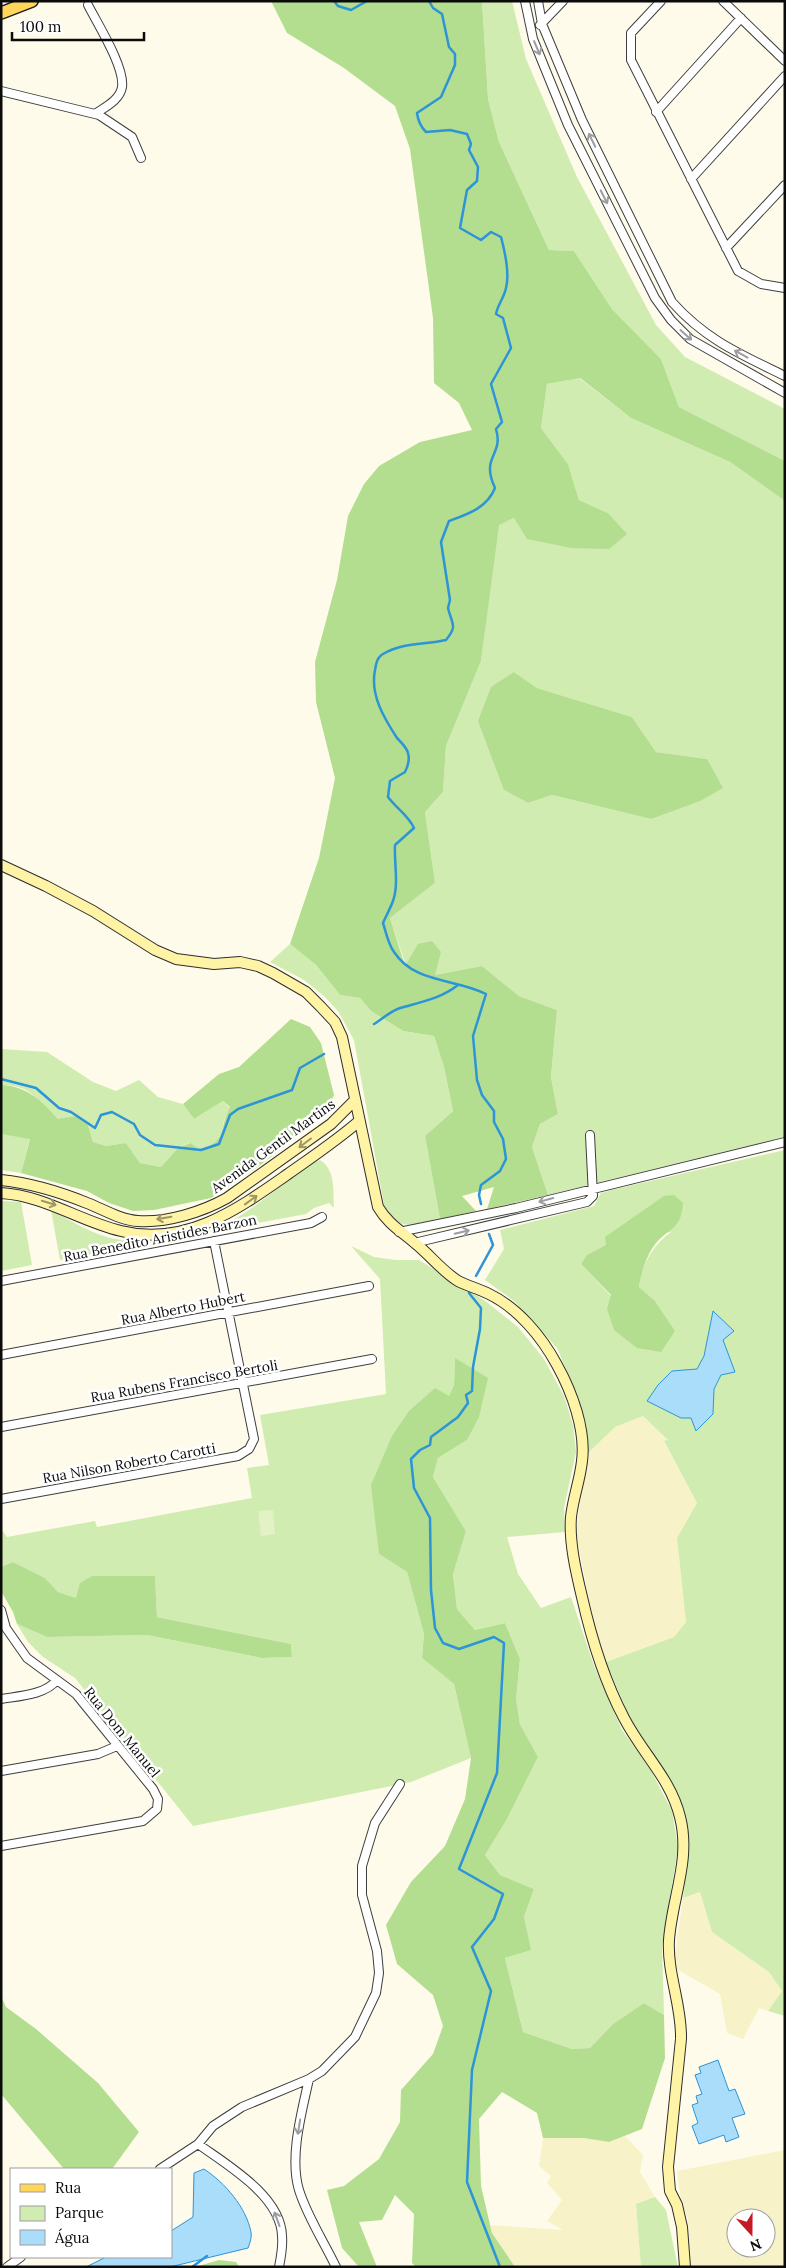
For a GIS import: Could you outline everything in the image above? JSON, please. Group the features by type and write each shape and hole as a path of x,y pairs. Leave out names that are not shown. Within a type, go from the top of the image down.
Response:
{"main road":[{"path":"1,13 32,1"},
{"path":"1,865 85,907 154,950 176,959 258,966 306,992 334,1022 348,1059 358,1122 378,1207 387,1221 458,1280 491,1294 506,1304 540,1338 558,1365 581,1433 582,1462 571,1519 574,1557 582,1598 609,1686 625,1720 667,1784 681,1819 684,1848 682,1875 669,1938 669,1959 682,2020 668,2167 670,2192 677,2205 682,2227 685,2267"},
{"name":"Avenida Gentil Martins","path":"1,1180 55,1192 128,1219 138,1221 177,1216 209,1208 227,1198 331,1124 355,1100"},
{"name":"Avenida Gentil Martins","path":"1,1193 51,1203 121,1231 145,1235 178,1231 206,1224 240,1208 339,1138 358,1122"}],"street":[{"path":"525,1 533,39 568,125 641,271 671,320 690,339 785,393"},
{"path":"538,1 542,24 582,120 672,302 689,321 706,335 785,376"},
{"path":"531,27 542,24 563,1"},
{"path":"661,1 631,33 631,60 738,271 761,284 785,288"},
{"path":"723,1 785,61"},
{"path":"88,4 121,73 122,88 114,101 95,114"},
{"path":"656,112 741,18"},
{"path":"691,179 785,76"},
{"path":"1,91 95,114 132,137 140,158"},
{"path":"726,248 785,185"},
{"path":"331,1124 339,1138"},
{"path":"414,1242 587,1202 593,1196 590,1135"},
{"path":"399,1232 516,1208 785,1142"},
{"name":"Rua Benedito Aristides Barzon","path":"1,1281 311,1223 322,1217"},
{"path":"214,1241 242,1383"},
{"name":"Rua Alberto Hubert","path":"1,1355 369,1286"},
{"name":"Rua Rubens Francisco Bertoli","path":"1,1427 372,1359"},
{"name":"Rua Nilson Roberto Carotti","path":"1,1499 238,1456 249,1449 254,1439 242,1383"},
{"name":"Rua Dom Manuel","path":"1,1610 4,1628 27,1658 76,1694 158,1799 157,1809 143,1821 1,1846"},
{"path":"1,1699 36,1693 53,1685 57,1680"},
{"path":"1,1771 98,1754 117,1746"},
{"path":"162,2168 198,2144 213,2126 242,2107 309,2079 322,2071 355,2037 376,1993 379,1973 377,1952 362,1895 362,1866 375,1822 400,1784"},
{"path":"309,2079 299,2126 296,2156 299,2189 336,2267"},
{"path":"198,2144 260,2190 274,2210 282,2234 280,2267"},
{"path":"7,2267 20,2258"}],"shaded area":[{"path":"643,1416 668,1440 664,1442 697,1503 677,1538 686,1622 674,1637 606,1662 594,1624 576,1534 585,1467 588,1453 615,1427"},
{"path":"700,1892 712,1932 769,1972 782,1991 768,2011 759,2008 743,2039 727,2033 720,1994 673,1967 683,1898"},
{"path":"625,2136 643,2155 640,2172 655,2197 636,2204 641,2267 515,2267 492,2233 490,2225 563,2230 547,2221 562,2200 547,2183 551,2176 539,2166 543,2138 584,2138 609,2142"},
{"path":"785,2150 785,2267 691,2267 688,2219 681,2201 677,2171"}],"green space":[{"path":"271,1 482,1 488,99 499,142 549,250 574,251 612,309 661,359 679,407 785,461 785,501 730,462 631,418 580,378 547,384 541,428 568,464 579,500 608,513 627,534 609,549 571,548 527,539 514,518 499,525 481,661 446,746 443,792 425,812 435,883 390,918 405,966 418,944 432,941 441,952 435,975 482,966 519,996 557,1010 551,1077 558,1114 540,1124 532,1147 548,1195 487,1209 494,1187 462,1196 476,1211 440,1219 425,1136 453,1111 444,1067 434,1036 403,1031 371,1011 360,998 340,995 315,964 290,944 319,858 335,778 316,702 315,662 337,580 348,516 364,484 379,466 420,442 472,430 459,403 434,383 433,318 410,149 395,106 344,68 287,33"},
{"path":"482,1 512,1 526,59 577,177 656,325 685,357 785,409 785,461 679,407 661,359 612,309 574,251 549,250 499,142 488,99"},
{"path":"579,378 631,418 730,462 785,501 785,1137 548,1195 532,1147 540,1124 558,1114 551,1077 557,1010 519,996 482,966 435,975 406,966 390,918 435,883 425,812 443,792 446,746 481,661 498,525 514,518 608,513 579,500 568,464 541,428 547,384","holes":["514,672 537,688 632,717 656,752 707,759 651,819 552,795 528,803 504,790"]},
{"path":"514,672 537,688 632,717 656,752 707,759 723,788 700,801 651,819 552,795 528,803 504,790 478,721 491,687"},
{"path":"290,944 313,962 340,995 360,998 371,1011 403,1031 434,1036 444,1067 453,1111 425,1136 440,1219 410,1225 403,1224 397,1222 385,1210 354,1040 338,1011 324,996 304,980 270,962"},
{"path":"291,1019 310,1027 321,1043 334,1095 323,1117 255,1169 211,1198 154,1210 133,1211 109,1203 87,1191 21,1173 30,1139 1,1134 1,1085 11,1086 26,1091 40,1101 58,1119 77,1116 88,1125 93,1142 106,1146 126,1143 140,1163 161,1167 177,1149 190,1143 201,1150 216,1141 222,1133 230,1107 223,1101 194,1119 183,1104 219,1074 239,1067"},
{"path":"1,1049 47,1052 93,1082 116,1091 139,1080 158,1097 183,1104 194,1119 223,1101 230,1108 220,1137 210,1145 201,1150 189,1143 177,1149 161,1167 140,1163 126,1143 106,1146 93,1142 88,1125 60,1120 29,1092 22,1088 1,1085"},
{"path":"1,1134 30,1138 21,1173 1,1170"},
{"path":"785,1150 785,2016 768,2011 782,1991 769,1972 712,1932 700,1892 683,1898 689,1848 687,1826 679,1797 658,1760 634,1728 606,1662 674,1637 686,1622 677,1538 697,1503 664,1441 668,1440 643,1416 615,1427 588,1453 586,1426 579,1399 557,1348 514,1301 485,1280 504,1249 500,1230 594,1206 601,1193","holes":["671,1232 649,1256 640,1279 639,1287 654,1300 611,1296 581,1264 588,1256 609,1245 635,1238","713,1312 721,1375 714,1389 713,1414 696,1431 691,1418 647,1401 672,1371 697,1369 704,1356"]},
{"path":"320,1160 329,1169 333,1181 334,1208 329,1203 314,1208 306,1214 202,1233 214,1230 239,1217 311,1163"},
{"path":"674,1195 683,1203 680,1218 674,1227 653,1247 645,1264 639,1287 654,1300 675,1331 661,1352 637,1348 614,1330 607,1309 611,1295 581,1264 587,1255 606,1245 605,1237 664,1196"},
{"path":"1,1201 21,1202 32,1265 1,1271"},
{"path":"51,1210 98,1234 129,1241 162,1241 60,1260"},
{"path":"202,1233 181,1239 162,1241"},
{"path":"351,1246 374,1257 396,1260 419,1260 484,1300 518,1327 544,1359 564,1396 573,1425 576,1452 564,1508 565,1532 507,1537 518,1574 541,1608 571,1597 594,1666 622,1730 649,1767 672,1811 678,1848 662,1947 664,2015 644,2003 613,2024 590,2048 572,2049 523,2032 505,1958 530,1950 524,1917 534,1889 500,1875 485,1855 506,1821 538,1757 520,1724 516,1699 520,1659 505,1623 475,1630 457,1609 453,1573 466,1531 433,1477 438,1458 467,1440 487,1378 455,1359 454,1385 379,1554 407,1572 424,1634 422,1658 454,1684 471,1758 411,1782 193,1826 75,1678 43,1657 28,1642 17,1624 47,1637 147,1635 262,1658 292,1657 291,1644 157,1617 155,1576 76,1598 58,1592 45,1578 13,1562 1,1567 1,1529 7,1537 95,1521 97,1527 252,1498 247,1468 269,1465 260,1415 386,1394 380,1279"},
{"path":"455,1358 488,1378 479,1417 467,1440 438,1458 433,1477 466,1531 453,1574 457,1609 475,1630 505,1623 520,1659 516,1699 520,1724 538,1757 506,1821 485,1855 500,1875 534,1889 524,1917 531,1950 505,1958 523,2032 572,2049 590,2048 613,2024 644,2003 664,2015 665,2058 642,2129 609,2142 584,2138 543,2138 537,2113 502,2092 479,2119 481,2186 492,2233 515,2267 416,2267 412,2263 414,2214 395,2195 382,2220 359,2222 377,2267 359,2267 342,2248 327,2190 344,2186 379,2159 400,2122 401,2090 433,2054 443,2026 433,1995 397,1964 386,1925 411,1882 445,1846 465,1799 471,1758 454,1684 422,1658 424,1634 407,1572 379,1554 371,1485 392,1436 409,1411 435,1388 449,1396 454,1385"},
{"path":"273,1510 275,1534 261,1536 258,1511"},
{"path":"13,1562 45,1578 58,1592 76,1598 80,1583 92,1576 155,1576 157,1617 291,1644 292,1657 262,1658 147,1635 47,1637 17,1624 13,1612 1,1591 1,1567"},
{"path":"1,1996 6,2007 36,2029 98,2083 139,2132 113,2168 63,2168 1,2094"},
{"path":"655,2197 666,2210 678,2267 641,2267 636,2204"},
{"path":"219,2260 236,2262 239,2267 195,2267"}],"water":[{"path":"713,1311 734,1331 723,1340 735,1372 721,1375 714,1389 713,1414 696,1431 691,1418 681,1418 647,1401 658,1385 672,1371 697,1369 704,1356"},
{"path":"718,2060 729,2091 735,2089 745,2114 732,2118 739,2137 726,2142 724,2135 699,2144 692,2126 698,2123 692,2105 698,2103 696,2096 702,2094 695,2075 701,2073 699,2067"},
{"path":"204,2169 220,2181 234,2196 245,2214 251,2234 248,2248 170,2267 86,2267 104,2258 172,2258 172,2230 193,2217 194,2173"}],"waterway":[{"path":"334,1 338,6 351,10 367,1"},
{"path":"429,1 433,8 442,14 449,47 455,54 455,65 441,97 417,113 418,118 426,132 450,130 467,134 471,144 469,150 478,167 477,181 467,190 460,228 481,240 491,232 501,237 507,262 507,282 496,314 503,318 511,348 491,384 502,422 496,429 497,445 490,469 495,488 492,495 482,505 470,513 449,521 441,542 450,600 448,608 453,625 452,631 446,640 398,647 391,650 379,657 376,665 374,688 379,706 409,756 405,772 390,781 388,797 409,819 414,828 395,845 395,894 383,923 392,949 413,970 486,994 473,1036 477,1080 482,1095 494,1111 494,1122 503,1139 506,1159 500,1171 481,1185 479,1195 481,1204"},
{"path":"374,1024 397,1009 437,997 458,985"},
{"path":"1,1079 36,1088 59,1108 71,1112 95,1128 101,1115 112,1112 134,1124 140,1135 155,1145 201,1150 219,1144 230,1115 238,1109 292,1090 300,1068 324,1054"},
{"path":"476,1276 493,1245 489,1234"},
{"path":"469,1293 481,1308 480,1329 473,1367 472,1391 466,1395 468,1403 458,1417 431,1437 430,1445 420,1450 411,1459 414,1488 430,1518 431,1590 435,1628 443,1643 459,1649 494,1637 504,1643 497,1773 459,1869 503,1894 494,1919 472,1947 491,1991 472,2070 467,2182 500,2267"},
{"path":"192,2267 207,2256"}]}
